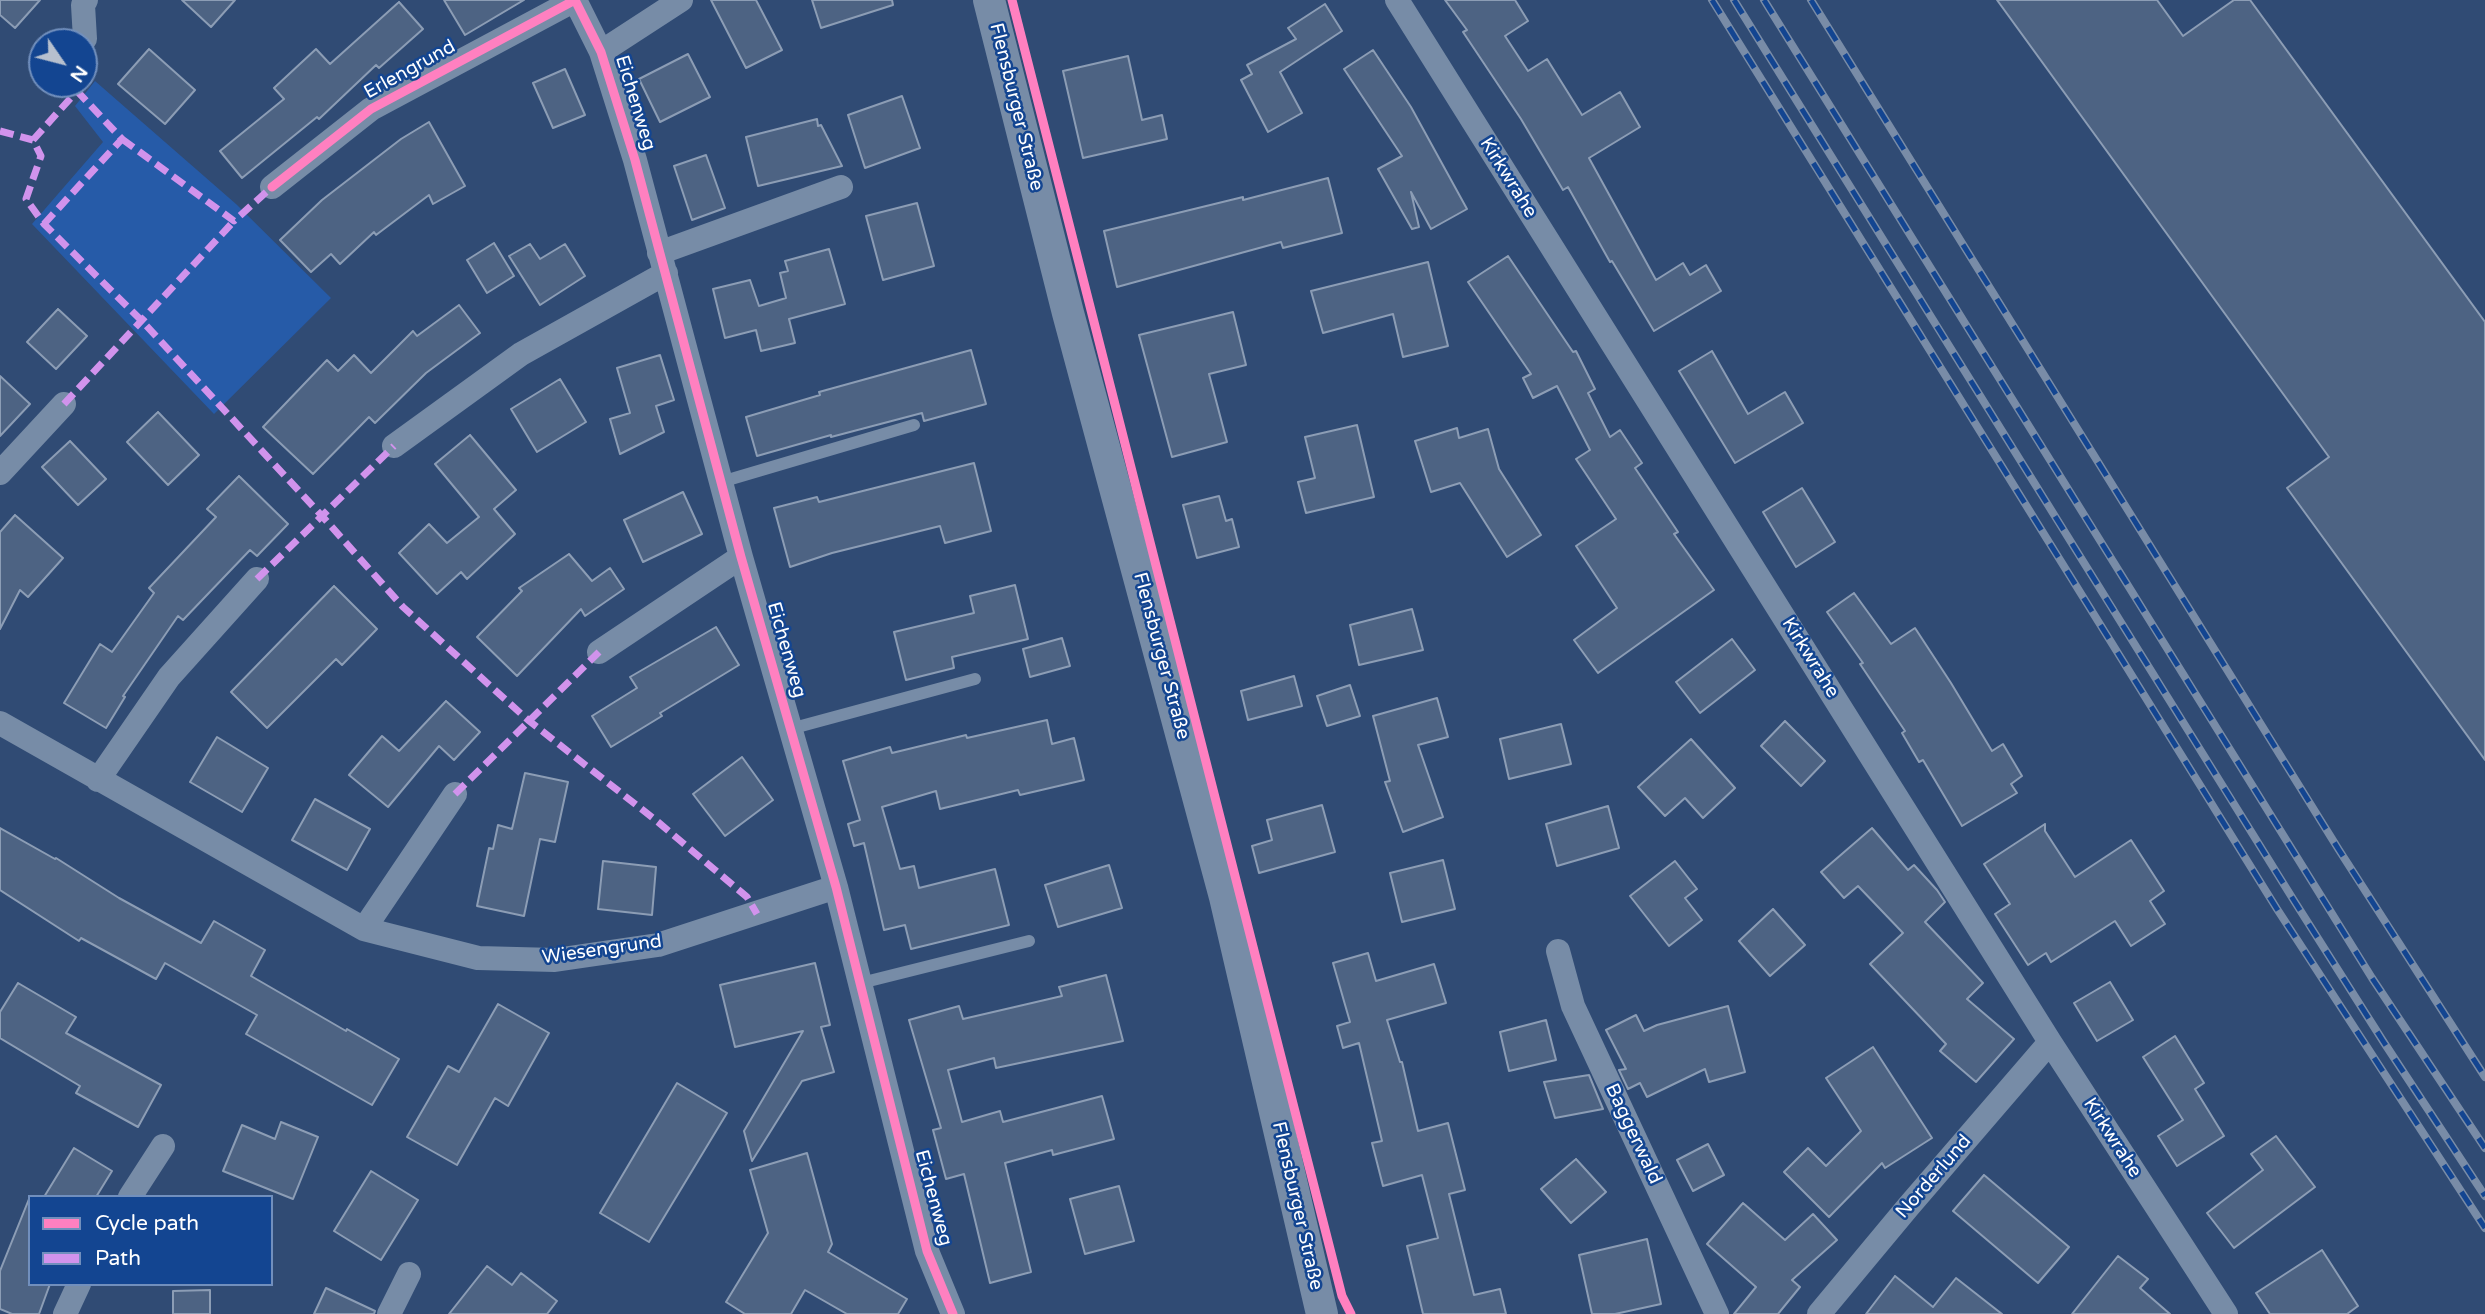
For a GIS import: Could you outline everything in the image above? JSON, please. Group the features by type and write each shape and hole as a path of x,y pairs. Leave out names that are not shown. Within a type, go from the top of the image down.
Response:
{"street":[{"path":"84,28 83,5 86,0"},
{"name":"Eichenweg","path":"575,0 601,52 635,160 741,557 836,887 928,1251 953,1314"},
{"name":"Erlengrund","path":"272,187 371,109 575,0"},
{"path":"601,52 681,0"},
{"name":"Flensburger Straße","path":"989,0 1068,313 1225,897 1322,1314"},
{"name":"Kirkwrahe","path":"1397,0 2050,1042 2226,1314"},
{"path":"394,446 521,354 662,263 841,187"},
{"path":"0,472 64,404"},
{"path":"599,652 741,557"},
{"path":"98,780 169,677 257,579"},
{"name":"Wiesengrund","path":"0,723 364,929 478,958 555,960 658,945 836,887"},
{"path":"364,929 454,794"},
{"name":"Baggerwald","path":"1558,951 1573,1006 1717,1314"},
{"name":"Norderlund","path":"1819,1314 2050,1042"},
{"path":"131,1195 163,1146"},
{"path":"389,1314 409,1274"},
{"path":"65,1314 78,1286"}],"lane":[{"path":"721,482 914,425"},
{"name":"Eichenweg","path":"790,729 975,679"},
{"path":"861,983 1029,941"}],"shaded area":[{"path":"98,84 236,204 331,298 214,414 32,224 103,142 75,106 81,98 98,98"}],"building":[{"path":"0,0 40,0 15,28 0,15"},
{"path":"182,0 235,0 211,27"},
{"path":"444,0 524,0 465,35"},
{"path":"711,0 756,0 782,50 746,68"},
{"path":"812,0 892,0 893,5 821,28"},
{"path":"1445,0 1515,0 1528,21 1505,36 1528,71 1547,59 1582,115 1620,92 1640,127 1589,158 1656,280 1683,263 1690,275 1706,265 1721,291 1654,331 1612,261 1610,262 1568,187 1563,190 1521,119 1463,32 1467,30"},
{"path":"1997,0 2157,0 2183,36 2234,0 2250,0 2485,322 2485,760 2287,488 2329,457"},
{"path":"399,2 423,29 379,68 376,65 319,119 317,117 242,178 220,151 284,99 274,88 316,49 330,64"},
{"path":"1325,4 1342,31 1280,72 1302,113 1268,132 1241,80 1252,74 1247,65 1296,39 1288,28"},
{"path":"149,49 195,90 165,124 118,84"},
{"path":"1373,50 1411,107 1467,209 1431,229 1411,192 1419,227 1412,229 1378,169 1402,156 1344,69"},
{"path":"688,54 710,97 660,122 639,79"},
{"path":"1128,56 1142,120 1162,115 1167,139 1083,158 1063,71"},
{"path":"565,69 585,115 553,128 533,83"},
{"path":"902,96 920,148 865,168 848,115"},
{"path":"817,119 818,126 821,125 842,166 758,186 746,137"},
{"path":"429,122 465,186 433,204 429,195 376,235 374,232 340,264 331,254 311,272 280,240 322,200 401,139"},
{"path":"706,155 725,208 692,220 674,166"},
{"path":"1328,178 1342,233 1283,248 1281,242 1117,287 1104,231"},
{"path":"917,203 934,266 883,280 866,216"},
{"path":"494,243 514,276 487,293 467,260"},
{"path":"530,244 540,259 565,244 585,276 540,305 509,256"},
{"path":"829,249 845,304 789,319 795,343 761,351 756,330 725,338 713,289 750,280 759,306 786,298 780,273 788,271 785,261"},
{"path":"1508,256 1573,352 1576,351 1595,389 1588,393 1610,437 1620,430 1642,463 1635,468 1678,532 1674,534 1714,590 1598,673 1574,640 1617,608 1576,546 1616,519 1576,459 1590,450 1557,386 1533,398 1523,378 1531,374 1468,282"},
{"path":"1428,262 1448,346 1403,357 1393,314 1323,333 1311,291"},
{"path":"459,305 480,333 426,373 375,423 369,417 313,474 263,427 327,360 338,371 354,355 371,373 413,331 417,336"},
{"path":"58,309 87,336 56,369 27,342"},
{"path":"1233,312 1246,365 1209,374 1227,442 1172,457 1139,335"},
{"path":"971,350 986,404 924,421 922,413 757,456 746,417 820,395 819,392"},
{"path":"1712,351 1748,414 1785,392 1803,423 1735,463 1679,371"},
{"path":"660,355 674,400 656,406 664,432 620,454 610,419 630,413 617,368"},
{"path":"0,376 30,404 0,436"},
{"path":"560,379 586,422 537,452 511,409"},
{"path":"158,412 199,455 168,485 127,442"},
{"path":"1357,425 1374,497 1306,513 1298,482 1315,478 1305,437"},
{"path":"1457,428 1459,438 1488,429 1499,469 1541,535 1507,557 1460,483 1431,492 1415,441"},
{"path":"470,435 516,490 494,509 515,534 467,579 461,572 437,594 399,553 429,524 447,543 479,517 435,464"},
{"path":"70,441 106,479 78,505 42,467"},
{"path":"974,463 991,531 945,543 940,526 832,553 790,567 774,508 817,497 819,502"},
{"path":"239,476 288,524 257,556 250,550 183,620 178,616 123,696 125,697 106,728 64,703 100,644 112,652 154,593 149,588 216,517 207,509"},
{"path":"1802,488 1835,542 1796,567 1763,512"},
{"path":"683,492 702,534 643,562 624,520"},
{"path":"1219,496 1226,521 1232,519 1239,547 1197,558 1183,505"},
{"path":"15,515 63,558 28,597 20,590 0,629 0,532"},
{"path":"569,554 592,581 610,568 624,589 585,616 581,609 517,676 477,637 522,591 519,588"},
{"path":"1015,585 1028,639 952,657 954,668 906,680 894,632 974,613 970,596"},
{"path":"334,586 377,629 342,665 336,659 267,728 231,692"},
{"path":"1854,593 1891,644 1915,628 1992,751 2003,744 2022,776 2011,784 2017,793 1962,826 1923,760 1919,762 1902,733 1905,731 1860,664 1863,663 1827,612"},
{"path":"1412,609 1423,650 1359,665 1350,625"},
{"path":"716,627 739,665 660,713 662,716 611,747 592,716 637,688 630,677"},
{"path":"1062,638 1070,666 1030,677 1023,649"},
{"path":"1732,639 1755,670 1700,713 1676,682"},
{"path":"1294,676 1302,706 1248,720 1241,691"},
{"path":"1350,685 1360,716 1327,726 1317,696"},
{"path":"1437,698 1448,737 1418,745 1443,817 1403,832 1385,782 1390,781 1373,716"},
{"path":"446,701 480,732 454,760 439,746 388,807 349,775 382,736 399,751"},
{"path":"1047,720 1052,744 1074,738 1084,780 1020,795 1018,790 940,809 936,791 882,807 900,869 914,866 919,888 995,869 1009,925 911,949 905,925 884,930 864,843 854,846 848,824 860,820 843,761 890,747 892,753 966,735 967,738"},
{"path":"1785,721 1825,761 1801,786 1761,746"},
{"path":"1561,724 1571,764 1509,779 1500,739"},
{"path":"217,737 268,768 242,812 190,782"},
{"path":"1691,739 1735,788 1703,818 1685,798 1665,816 1638,787"},
{"path":"742,757 773,800 725,836 693,794"},
{"path":"525,773 568,782 555,842 540,839 524,916 477,906 489,848 493,849 498,825 512,829"},
{"path":"315,799 370,829 347,870 292,840"},
{"path":"1322,805 1335,852 1259,873 1252,846 1272,840 1267,820"},
{"path":"1608,806 1619,848 1557,866 1546,824"},
{"path":"2045,824 2045,831 2075,877 2131,840 2164,891 2150,901 2165,924 2131,946 2115,921 2051,962 2046,953 2028,965 1995,914 2010,904 1984,864"},
{"path":"0,828 201,943 214,921 265,950 251,976 399,1059 372,1105 246,1034 257,1015 165,963 156,979 81,938 79,941 0,890"},
{"path":"1872,828 1908,870 1914,865 1937,890 1945,902 1925,922 1983,983 1967,999 2014,1039 1976,1082 1940,1051 1946,1044 1870,964 1903,933 1858,886 1844,898 1821,872"},
{"path":"1443,860 1455,909 1402,922 1390,873"},
{"path":"603,861 656,867 652,915 598,909"},
{"path":"1675,861 1697,889 1685,898 1702,920 1669,946 1630,896"},
{"path":"1109,865 1122,908 1058,927 1045,885"},
{"path":"1773,909 1805,945 1770,976 1739,941"},
{"path":"1368,953 1376,981 1434,964 1446,1003 1387,1020 1402,1062 1418,1131 1448,1123 1465,1190 1449,1194 1474,1295 1500,1289 1506,1314 1423,1314 1407,1246 1438,1238 1422,1175 1383,1186 1372,1143 1382,1141 1359,1043 1343,1048 1337,1026 1350,1022 1333,963"},
{"path":"815,963 830,1025 821,1027 834,1072 802,1081 752,1161 744,1131 803,1031 735,1047 720,985"},
{"path":"1106,975 1123,1041 996,1068 994,1058 948,1070 962,1122 1000,1111 1003,1122 1102,1096 1114,1139 1053,1155 1052,1150 1005,1163 1031,1272 990,1283 964,1174 946,1179 933,1130 941,1128 909,1020 959,1006 963,1019 1062,996 1059,987"},
{"path":"2110,982 2133,1020 2097,1041 2074,1003"},
{"path":"18,983 76,1017 66,1033 161,1085 138,1127 76,1093 80,1086 0,1038 0,1012"},
{"path":"498,1004 549,1033 508,1106 495,1098 457,1165 407,1137 448,1066 459,1072"},
{"path":"1728,1006 1745,1072 1709,1082 1705,1069 1647,1097 1640,1083 1628,1089 1619,1070 1626,1069 1606,1030 1636,1015 1644,1031"},
{"path":"1546,1020 1556,1060 1509,1071 1500,1032"},
{"path":"2175,1036 2204,1083 2195,1089 2224,1136 2177,1166 2158,1136 2183,1120 2143,1057"},
{"path":"1873,1047 1932,1138 1885,1168 1882,1163 1829,1217 1784,1172 1808,1148 1826,1166 1861,1131 1826,1078"},
{"path":"1589,1075 1603,1109 1555,1118 1544,1082"},
{"path":"677,1083 727,1113 649,1242 600,1213"},
{"path":"281,1122 318,1137 293,1199 223,1171 242,1125 275,1139"},
{"path":"2276,1136 2315,1187 2234,1248 2207,1213 2263,1170 2251,1154"},
{"path":"1708,1144 1724,1175 1693,1191 1677,1160"},
{"path":"74,1148 112,1171 97,1195 45,1195"},
{"path":"807,1153 832,1244 828,1252 907,1299 898,1314 847,1314 805,1290 791,1314 745,1314 726,1302 768,1233 750,1170"},
{"path":"1576,1159 1606,1192 1571,1223 1541,1189"},
{"path":"371,1171 418,1200 381,1260 334,1231"},
{"path":"1984,1175 2069,1247 2038,1283 1953,1211"},
{"path":"1119,1186 1134,1241 1085,1254 1070,1199"},
{"path":"28,1201 28,1286 49,1286 39,1314 12,1314 0,1309 0,1271"},
{"path":"1743,1203 1785,1240 1813,1214 1837,1240 1792,1280 1800,1287 1778,1314 1734,1314 1756,1287 1707,1244"},
{"path":"1647,1239 1661,1304 1615,1314 1592,1314 1579,1255"},
{"path":"2322,1250 2358,1306 2347,1314 2270,1314 2256,1293"},
{"path":"2118,1256 2148,1279 2140,1288 2170,1314 2072,1314"},
{"path":"487,1266 512,1285 521,1273 557,1301 547,1314 449,1314"},
{"path":"1895,1276 1933,1307 1956,1278 2002,1314 1866,1314"},
{"path":"326,1288 375,1311 374,1314 314,1314"},
{"path":"210,1290 210,1314 173,1314 173,1291"}],"railway":[{"path":"1712,0 2277,909 2485,1228"},
{"path":"1734,0 2293,899 2485,1196"},
{"path":"1764,0 2372,978 2485,1148"},
{"path":"1811,0 2339,850 2485,1077"}],"marked path":[{"path":"33,140 71,98"},
{"path":"44,224 122,139 84,98"},
{"path":"0,131 33,140 41,156 26,199 44,224 142,321 403,607 528,720 658,822 747,897 757,914"},
{"path":"122,139 234,221 272,187"},
{"path":"64,404 234,221"},
{"path":"257,579 394,446"},
{"path":"455,794 599,652"}],"cycle path":[{"path":"272,187 371,109 575,0 601,52 635,160 741,557 836,887 927,1251 953,1314"},
{"path":"1012,0 1342,1296 1351,1314"}]}
